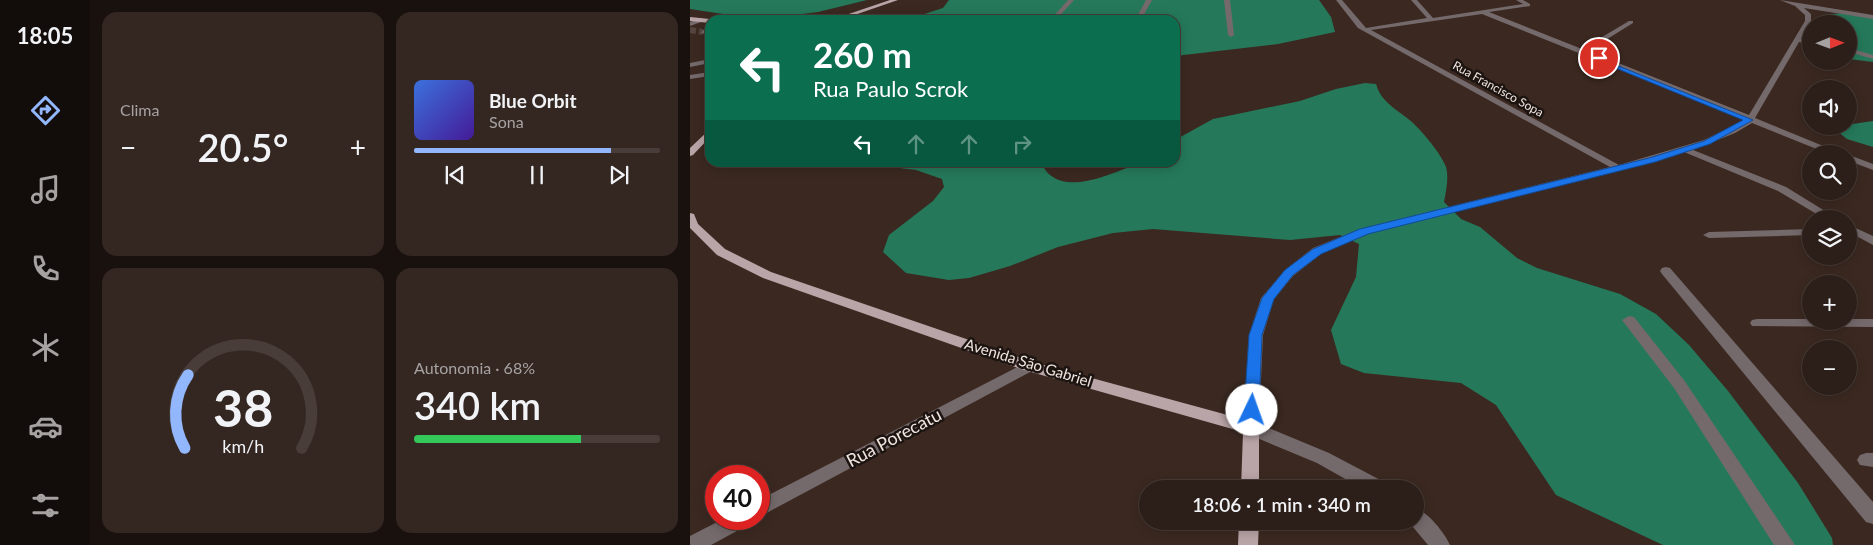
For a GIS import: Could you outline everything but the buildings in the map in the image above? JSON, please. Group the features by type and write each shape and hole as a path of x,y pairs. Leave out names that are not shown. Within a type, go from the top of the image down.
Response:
{"main road":[{"path":"849,15 895,0"},
{"path":"690,19 705,20"},
{"path":"690,153 705,137"},
{"name":"Avenida São Gabriel","path":"690,216 693,225 721,252 767,275 1029,366 1251,428"},
{"path":"1250,480 1251,428"},
{"path":"1248,545 1249,530"}],"street":[{"path":"1058,15 1071,0"},
{"path":"1141,15 1149,0"},
{"path":"1227,0 1231,35"},
{"name":"Rua Francisco Sopa","path":"1339,0 1360,27 1368,29 1618,168"},
{"path":"1414,0 1431,19"},
{"path":"1368,29 1528,6 1519,0"},
{"path":"1783,0 1797,5 1873,17"},
{"path":"1251,428 1256,335 1268,298 1289,273 1317,251 1364,231 1686,150 1732,131 1750,120 1808,21 1808,14 1797,5"},
{"path":"1483,12 1815,145"},
{"path":"690,24 702,20"},
{"path":"1582,52 1631,22"},
{"path":"1797,40 1802,41"},
{"path":"1858,53 1873,57"},
{"path":"690,65 705,62"},
{"path":"690,77 705,75"},
{"path":"1686,150 1782,189 1818,210"},
{"path":"1857,161 1873,167"},
{"path":"1709,235 1802,232"},
{"path":"1857,233 1873,241"},
{"path":"1666,271 1873,516"},
{"path":"1629,320 1679,384 1785,545"},
{"path":"1757,323 1873,323"},
{"name":"Rua Porecatu","path":"770,504 1029,366"},
{"name":"Avenida São Gabriel","path":"1251,428 1323,458 1363,480"},
{"path":"1424,526 1440,545"},
{"path":"692,545 720,530"}],"green space":[{"path":"690,0 867,0 818,12 795,15 730,15 690,9"},
{"path":"949,0 1319,0 1331,17 1335,32 1278,44 1180,55 1180,15 921,15 943,8"},
{"path":"1845,13 1873,17 1873,62 1858,60 1858,15 1830,15"},
{"path":"1365,83 1376,84 1384,99 1423,133 1443,161 1447,171 1444,202 1461,219 1480,227 1517,258 1537,268 1620,294 1656,314 1689,345 1728,391 1798,483 1832,538 1833,545 1663,545 1556,495 1496,405 1461,383 1364,373 1341,364 1331,330 1356,277 1359,244 1340,235 1290,240 1153,229 1113,233 1058,247 1010,266 969,278 949,280 906,273 883,252 889,235 933,201 944,187 942,179 916,170 891,167 1044,167 1049,174 1060,180 1083,182 1129,167 1180,167 1180,137 1213,119 1300,101 1336,89"},
{"path":"1873,121 1873,147 1847,139 1842,135 1857,135 1857,123"}],"tunnel":[{"path":"690,30 703,32"}],"route":[{"path":"1252,410 1256,335 1268,298 1289,273 1317,251 1364,231 1652,160 1707,142 1732,131 1750,120 1599,58"}]}
